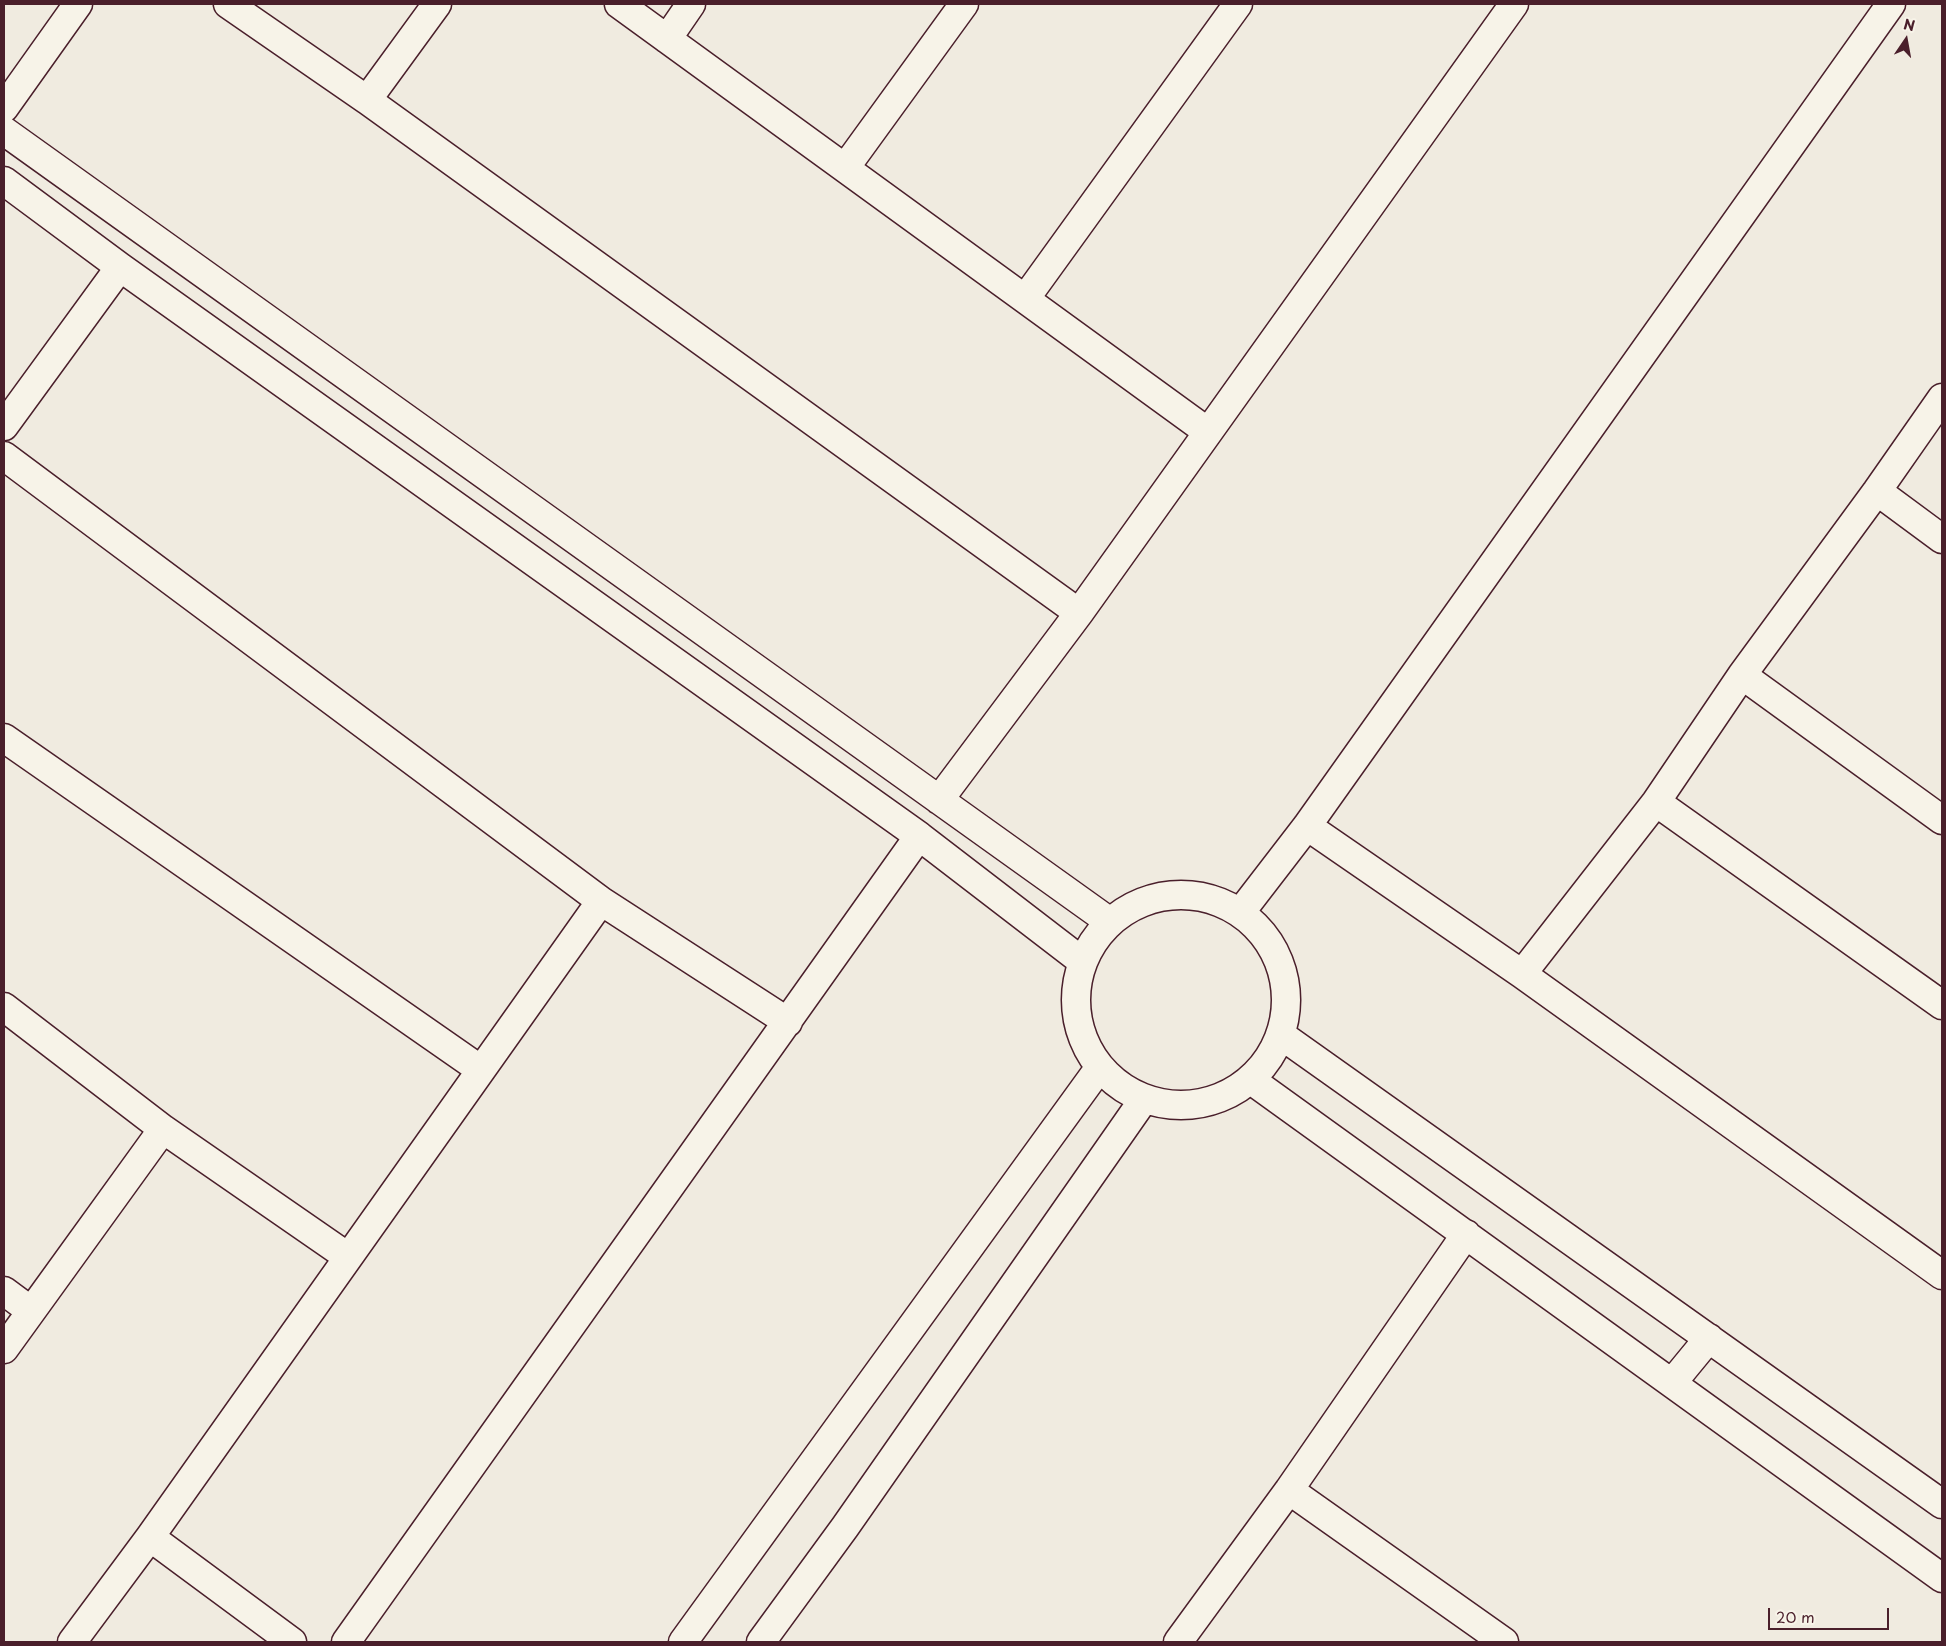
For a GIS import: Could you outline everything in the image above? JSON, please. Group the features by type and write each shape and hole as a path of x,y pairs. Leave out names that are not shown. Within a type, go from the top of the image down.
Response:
{"street":[{"path":"4,108 78,4"},
{"path":"228,4 367,100 1078,613"},
{"path":"367,100 437,4"},
{"path":"619,4 1208,432"},
{"path":"667,39 691,4"},
{"path":"845,168 964,4"},
{"path":"1024,299 1238,4"},
{"path":"939,800 1078,613 1514,4"},
{"path":"1240,913 1307,826 1891,4"},
{"path":"4,131 1110,922"},
{"path":"4,181 120,267 919,836 1083,962"},
{"path":"4,426 120,267"},
{"path":"1522,974 1656,802 1742,675 1877,491 1942,398"},
{"path":"4,456 601,901 788,1022"},
{"path":"1877,491 1942,539"},
{"path":"1742,675 1942,820"},
{"path":"4,738 481,1070"},
{"path":"1656,802 1942,1006"},
{"path":"1307,826 1522,974 1942,1275"},
{"path":"346,1642 919,836"},
{"path":"1174,895 1208,898 1240,913 1261,931 1276,954 1285,980 1287,1008 1281,1035 1269,1059 1251,1080 1227,1096 1200,1104 1172,1105 1144,1099 1128,1091 1100,1067 1085,1044 1077,1017 1077,988 1083,962 1095,940 1110,922 1140,903 1174,895"},
{"path":"72,1642 150,1537 601,901"},
{"path":"4,1007 163,1129 348,1257"},
{"path":"1281,1035 1942,1504"},
{"path":"683,1642 1100,1067"},
{"path":"1251,1080 1942,1578"},
{"path":"761,1642 845,1527 1144,1099"},
{"path":"4,1349 163,1129"},
{"path":"1178,1642 1289,1490 1466,1234"},
{"path":"4,1292 31,1311"},
{"path":"1672,1383 1709,1338"},
{"path":"1289,1490 1504,1642"},
{"path":"150,1537 292,1642"}]}
